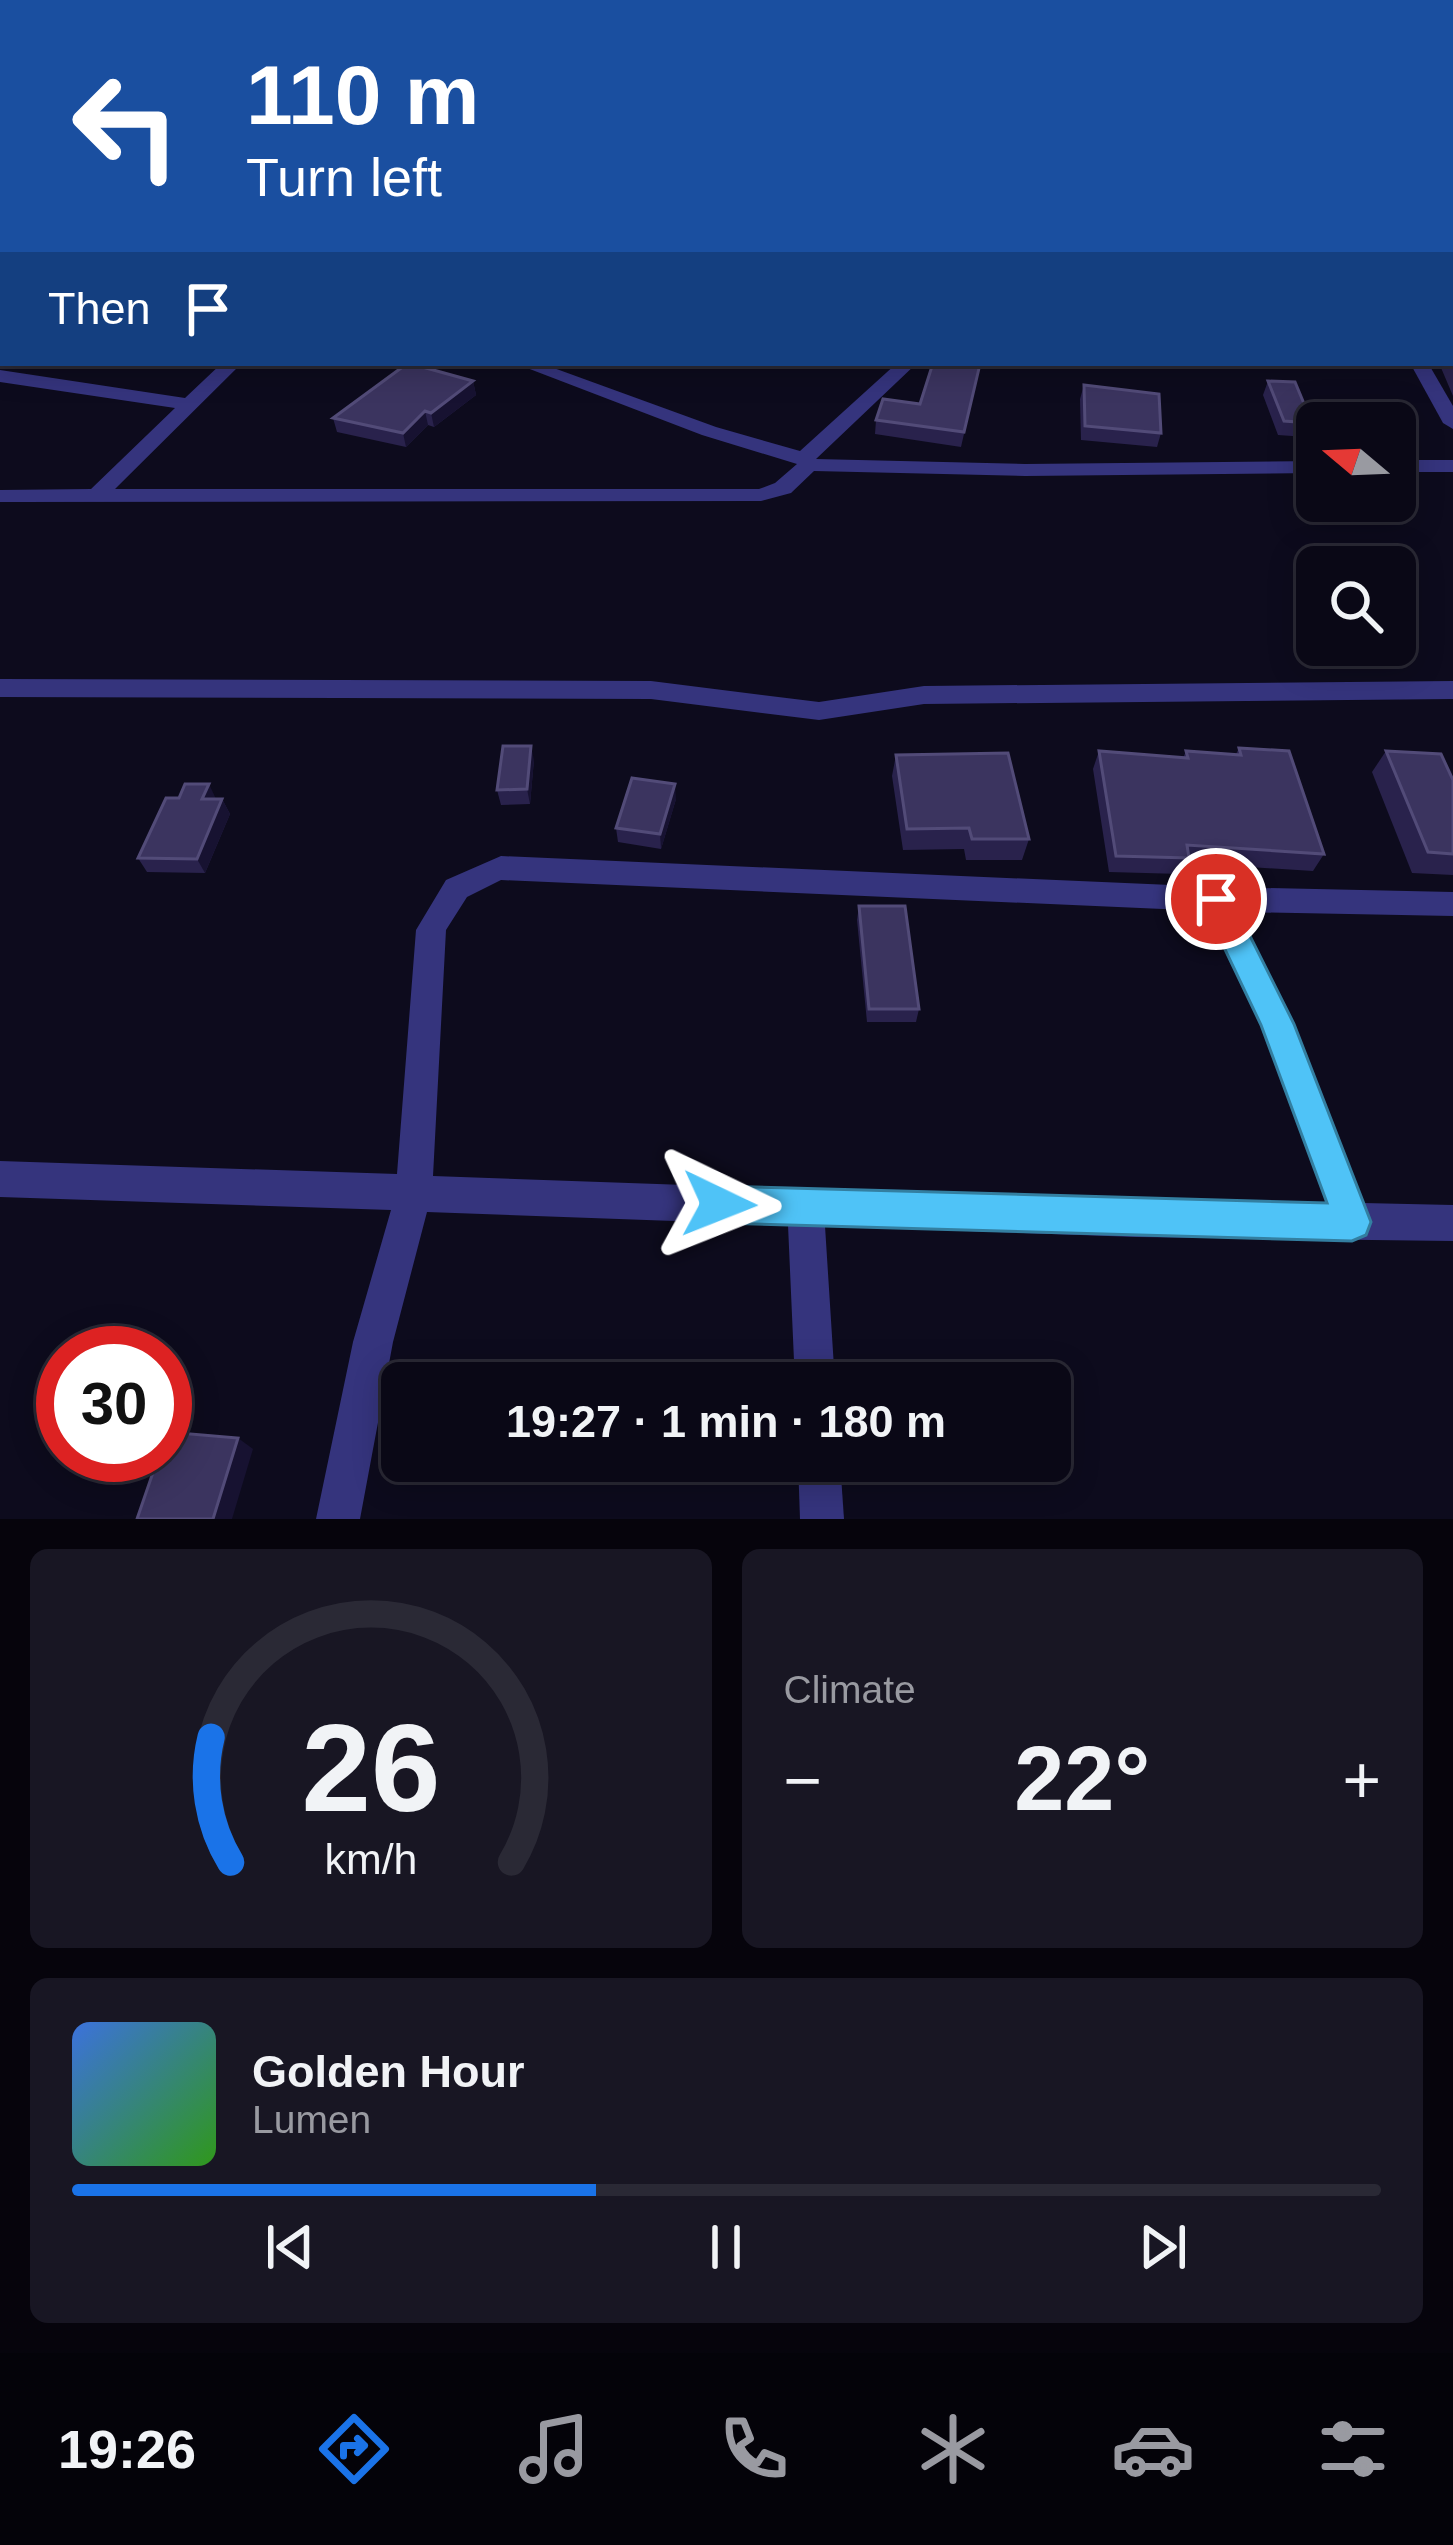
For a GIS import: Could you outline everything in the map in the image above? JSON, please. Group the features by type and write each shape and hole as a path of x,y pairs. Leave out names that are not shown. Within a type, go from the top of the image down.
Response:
{"street":[{"path":"96,496 230,366"},
{"path":"531,366 806,462 1296,467"},
{"path":"0,496 760,495 783,488 905,366"},
{"path":"1421,366 1453,423"},
{"path":"0,376 190,405"},
{"path":"1416,466 1453,466"},
{"path":"0,688 651,690 819,711 924,695 1453,690"},
{"path":"338,1519 374,1342 414,1193 430,930 443,901 465,879 501,868 1216,899 1453,904"},
{"path":"1216,899 1277,1024 1352,1222"},
{"path":"0,1179 1453,1223"},
{"path":"806,1207 814,1362"},
{"path":"820,1482 822,1519"}],"building":[{"path":"404,366 473,381 431,413 425,411 403,433 333,418"},
{"path":"932,366 980,366 964,432 876,420 883,399 920,404"},
{"path":"1268,381 1295,382 1303,402 1296,402 1296,422 1284,421"},
{"path":"1084,385 1159,394 1161,433 1085,426"},
{"path":"503,746 531,746 527,789 497,790"},
{"path":"1239,748 1289,751 1324,854 1187,845 1189,858 1116,856 1099,751 1188,758 1186,751 1241,755"},
{"path":"1386,751 1441,754 1453,780 1453,854 1428,852"},
{"path":"1008,753 1029,839 972,839 969,828 907,829 896,755"},
{"path":"632,778 675,784 660,834 616,828"},
{"path":"185,784 209,784 202,799 222,799 197,859 138,858 166,798 179,798"},
{"path":"859,906 905,906 919,1009 869,1009"},
{"path":"192,1434 238,1438 213,1519 137,1519 150,1482 192,1482"}],"route":[{"path":"719,1204 1352,1222 1277,1024 1216,899"}]}
